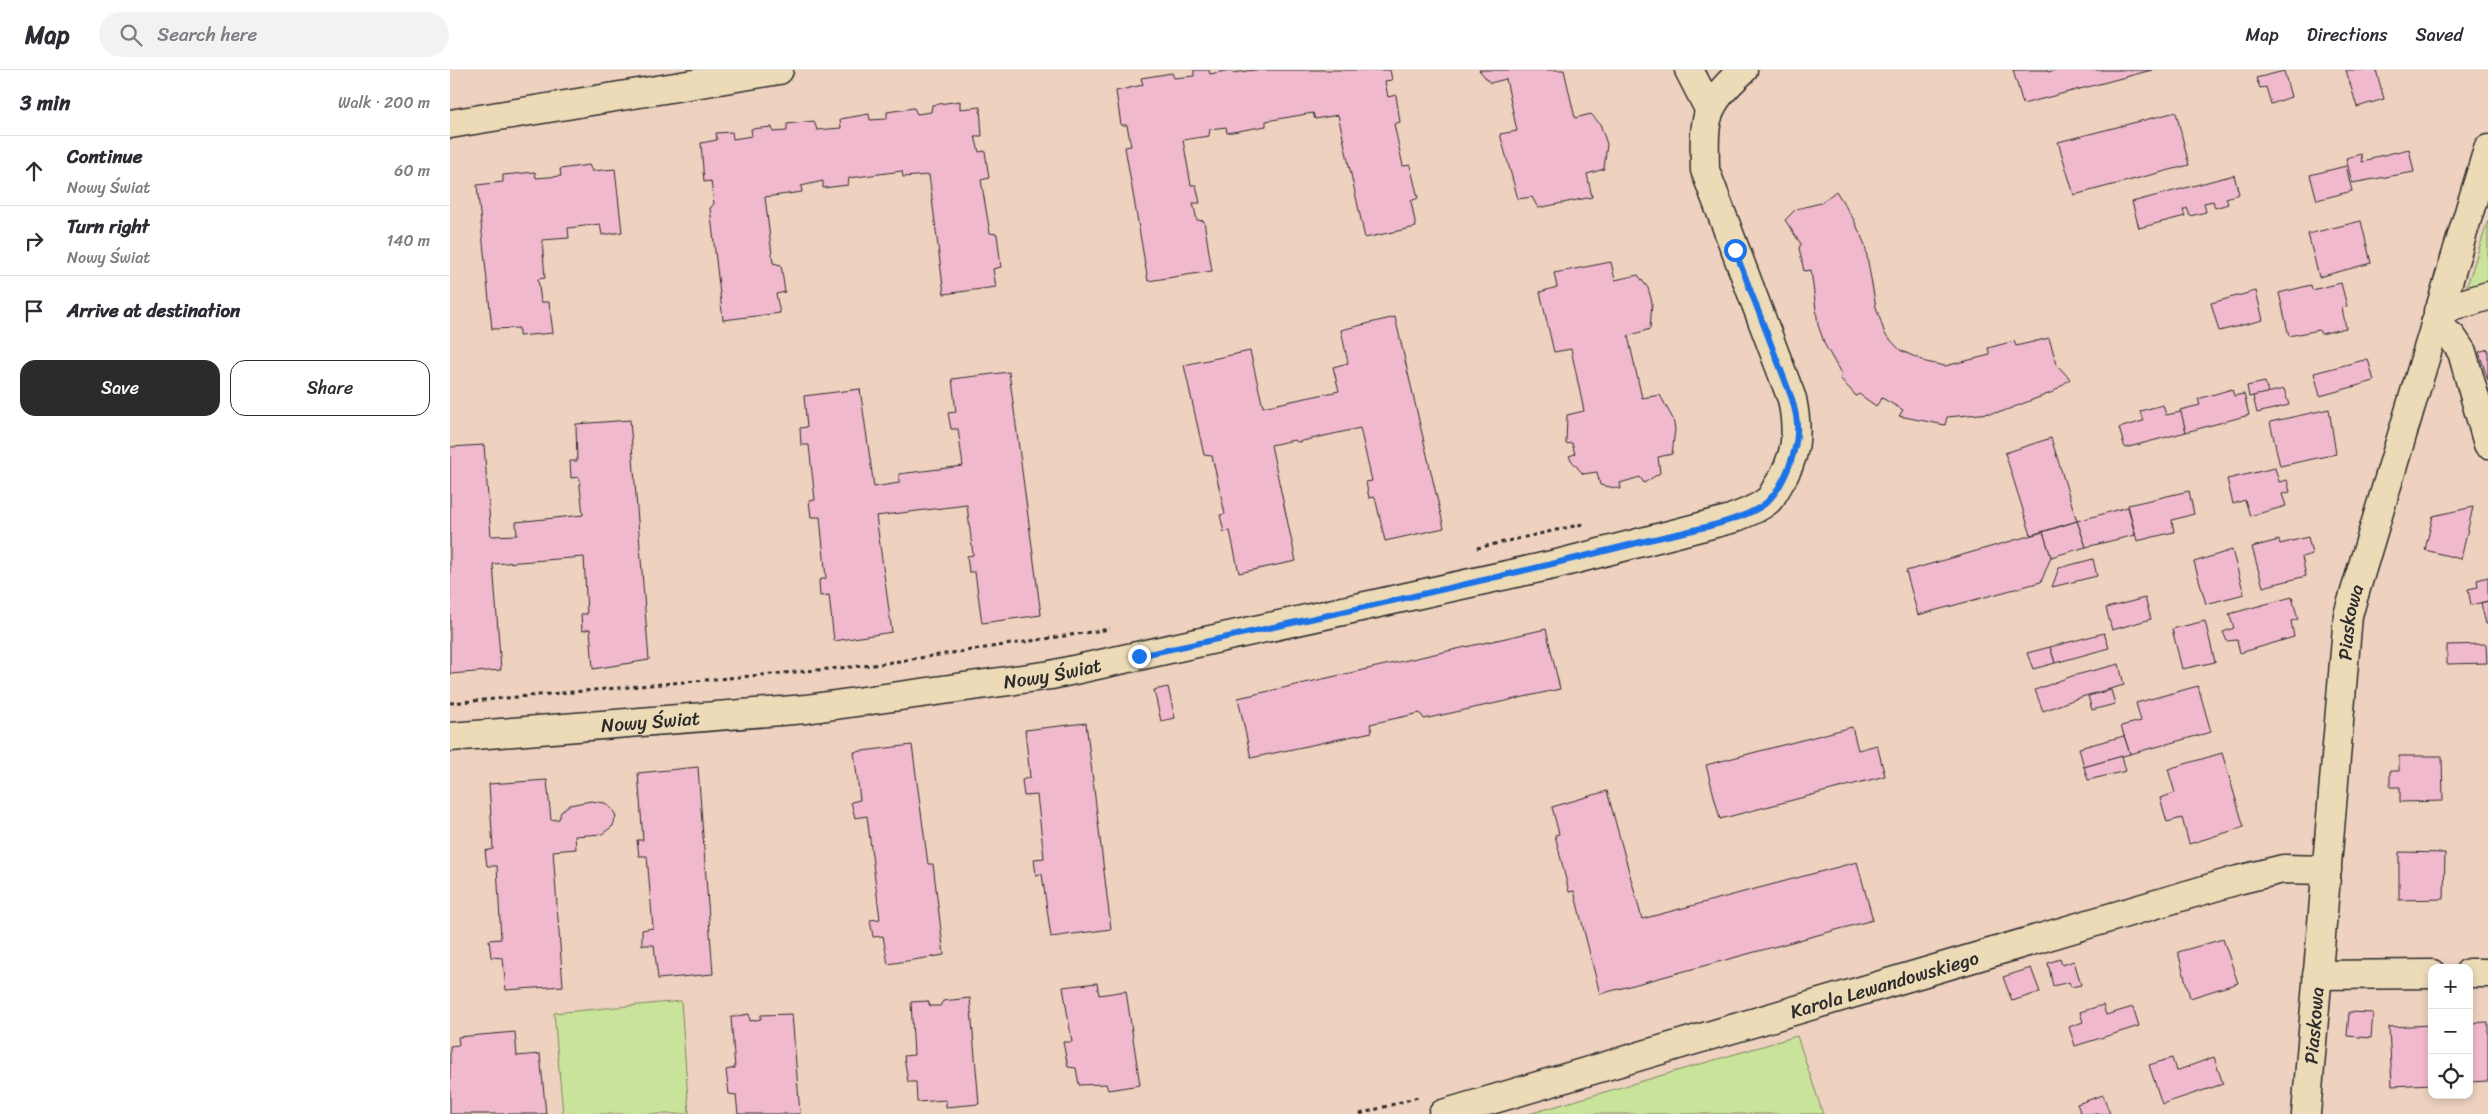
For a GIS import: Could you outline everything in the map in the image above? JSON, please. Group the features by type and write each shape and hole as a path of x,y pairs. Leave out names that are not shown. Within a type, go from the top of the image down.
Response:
{"street":[{"path":"450,124 779,70"},
{"path":"1689,70 1709,110"},
{"name":"Nowy Świat","path":"450,737 806,709 1051,674 1557,564 1731,519 1748,512 1767,502 1782,480 1793,454 1797,424 1792,399 1705,170 1704,132 1709,110 1718,93 1743,70"},
{"name":"Piaskowa","path":"2306,1114 2348,615 2488,149"},
{"path":"2488,296 2437,318 2462,352 2488,444"},
{"name":"Karola Lewandowskiego","path":"1443,1114 2238,880 2284,869 2327,870"},
{"path":"2473,973 2488,973"},
{"path":"2317,976 2428,974"}],"path":[{"path":"1467,550 1589,522"},
{"path":"450,703 873,665 1116,628"}],"green space":[{"path":"2488,221 2488,282 2466,289"},
{"path":"681,1001 689,1114 563,1114 554,1013"},
{"path":"1797,1036 1823,1114 1529,1114"}],"building":[{"path":"1194,70 1209,70 1210,74 1230,70 1232,73 1255,70 1390,70 1392,80 1385,81 1388,97 1396,95 1400,122 1394,124 1403,166 1410,165 1418,198 1411,201 1416,227 1365,238 1338,115 1315,119 1313,113 1266,121 1266,126 1227,133 1226,127 1210,129 1209,136 1183,140 1191,185 1196,185 1200,203 1193,203 1197,220 1204,221 1212,271 1148,281 1125,147 1131,146 1127,125 1121,125 1116,91 1143,85 1141,78 1172,73 1174,78 1194,76"},
{"path":"1479,70 1564,70 1575,118 1591,114 1600,124 1607,144 1604,169 1587,174 1592,197 1538,208 1532,197 1518,199 1500,134 1517,131 1506,79 1490,83"},
{"path":"2013,70 2047,70 2048,72 2056,70 2152,70 2023,104"},
{"path":"2346,70 2376,70 2384,99 2357,107"},
{"path":"2284,71 2291,97 2271,104 2266,87 2260,88 2256,78"},
{"path":"960,101 960,109 980,107 982,136 975,136 979,152 985,151 989,178 981,180 990,233 997,234 1001,267 993,269 996,287 944,294 929,175 903,177 902,171 849,178 848,185 823,188 823,181 801,186 802,192 765,197 773,263 781,265 785,292 776,294 780,313 723,320 710,208 714,204 711,181 704,182 701,143 717,140 716,133 732,132 733,139 752,136 751,129 772,127 773,132 787,131 787,124 814,121 817,130 841,128 840,119 869,114 870,120 887,119 887,112 914,108 917,114 931,112 932,105"},
{"path":"2176,112 2189,165 2074,195 2058,142"},
{"path":"2409,149 2414,172 2352,183 2346,158 2361,154 2362,162"},
{"path":"589,165 592,171 615,169 622,232 602,235 600,224 568,228 569,238 542,240 545,278 538,279 541,302 549,302 553,333 519,336 519,328 492,329 477,185 503,182 503,175 535,172 536,178 561,176 560,169"},
{"path":"2346,166 2352,191 2317,200 2310,175"},
{"path":"2234,175 2239,194 2226,198 2228,204 2215,208 2213,201 2204,203 2206,212 2190,216 2187,208 2183,210 2185,216 2139,228 2132,202"},
{"path":"1836,191 1854,220 1865,245 1876,307 1885,334 1900,350 1926,362 1945,366 1990,355 1988,348 2014,341 2016,346 2049,338 2057,365 2070,379 2053,392 2001,412 1947,417 1945,425 1899,416 1903,410 1882,398 1876,406 1859,394 1856,396 1840,378 1842,375 1825,345 1818,325 1811,270 1804,271 1799,248 1801,244 1785,220 1796,209 1821,203"},
{"path":"2361,221 2371,263 2319,277 2308,234"},
{"path":"1611,262 1615,280 1638,275 1648,288 1652,302 1650,329 1628,336 1642,398 1660,395 1673,419 1675,429 1672,454 1658,457 1660,473 1644,483 1640,477 1620,483 1621,489 1600,485 1597,472 1583,474 1569,456 1575,454 1572,443 1566,444 1567,415 1584,411 1571,349 1554,352 1540,292 1557,287 1554,273"},
{"path":"2341,283 2347,306 2342,308 2346,328 2321,334 2319,330 2289,336 2279,293 2311,285 2312,290"},
{"path":"2256,291 2263,320 2219,331 2211,303"},
{"path":"1395,317 1444,528 1385,541 1375,497 1369,498 1366,482 1372,481 1360,428 1298,442 1294,440 1271,445 1296,561 1239,573 1230,531 1224,532 1220,515 1225,514 1212,456 1204,455 1184,365 1250,351 1263,407 1339,391 1333,367 1348,363 1341,330"},
{"path":"2488,349 2488,381 2479,352"},
{"path":"2368,359 2374,381 2320,396 2314,373"},
{"path":"1009,372 1041,615 982,623 975,572 969,572 967,556 973,555 967,505 876,516 892,632 834,641 829,595 820,596 819,580 826,578 820,517 811,517 809,501 815,500 809,445 801,445 800,428 807,427 804,396 860,389 874,487 899,483 899,474 963,466 958,429 951,429 948,413 956,412 952,379"},
{"path":"2265,382 2268,393 2249,397 2247,386"},
{"path":"2232,389 2234,396 2244,394 2249,415 2186,432 2180,410 2200,405 2198,399"},
{"path":"2284,389 2289,405 2257,413 2253,396"},
{"path":"2163,405 2166,415 2181,412 2186,432 2125,448 2119,428 2143,421 2140,411"},
{"path":"2329,409 2336,454 2280,466 2270,422"},
{"path":"630,420 649,660 593,669 590,629 582,631 581,614 587,614 584,557 493,564 501,670 450,674 450,447 484,445 491,536 517,535 516,522 583,515 579,477 571,478 570,461 577,461 576,424"},
{"path":"2051,438 2077,521 2031,535 2005,453"},
{"path":"2275,468 2279,482 2287,480 2290,492 2282,494 2286,506 2250,516 2245,500 2233,504 2227,479"},
{"path":"2189,491 2194,514 2172,520 2174,532 2137,541 2128,505"},
{"path":"2128,507 2135,535 2086,547 2077,521"},
{"path":"2473,507 2461,559 2425,550 2433,516"},
{"path":"2077,521 2086,547 2051,557 2043,532"},
{"path":"2043,532 2051,557 2041,582 1918,615 1906,571"},
{"path":"2308,537 2312,554 2302,557 2306,576 2263,587 2252,547 2279,540 2280,544"},
{"path":"2232,550 2244,594 2206,604 2194,562"},
{"path":"2093,559 2097,576 2052,587 2059,568"},
{"path":"2488,577 2488,601 2471,605 2468,589 2478,587 2477,580"},
{"path":"2292,597 2298,619 2291,621 2294,637 2240,653 2237,640 2227,641 2223,632 2234,628 2229,614"},
{"path":"2145,598 2151,619 2112,630 2106,608"},
{"path":"2488,601 2488,624 2486,624 2481,603"},
{"path":"2205,621 2215,662 2182,669 2172,629"},
{"path":"1546,629 1560,689 1424,719 1420,713 1370,724 1372,732 1251,758 1238,698"},
{"path":"2104,633 2109,648 2055,663 2050,647"},
{"path":"2486,644 2487,663 2447,664 2447,645"},
{"path":"2050,647 2055,663 2033,669 2027,653"},
{"path":"2119,664 2124,685 2078,698 2043,711 2035,690 2072,676"},
{"path":"2198,686 2211,732 2130,754 2121,726 2141,721 2136,703"},
{"path":"1168,687 1175,718 1161,721 1154,690"},
{"path":"2111,690 2115,704 2092,710 2088,696"},
{"path":"1086,723 1111,929 1051,937 1042,874 1036,875 1034,859 1044,858 1037,795 1024,796 1022,780 1030,777 1025,730"},
{"path":"1852,727 1858,750 1877,745 1885,776 1720,819 1706,765"},
{"path":"2124,736 2130,754 2084,767 2079,748"},
{"path":"912,745 928,864 933,864 944,955 888,964 883,936 873,937 870,920 880,919 867,816 855,818 851,802 860,800 854,752"},
{"path":"2222,753 2244,827 2189,844 2182,818 2167,822 2160,798 2175,793 2168,769"},
{"path":"2122,756 2126,771 2088,780 2084,767"},
{"path":"2399,756 2442,756 2443,801 2400,802 2400,787 2390,787 2390,771 2399,771"},
{"path":"698,767 713,974 658,979 654,945 642,945 642,930 653,928 647,856 639,856 637,840 643,840 638,773"},
{"path":"547,780 551,820 559,819 561,812 569,805 591,801 605,803 616,816 613,826 602,834 575,836 576,849 553,851 563,986 506,990 503,958 491,957 489,940 501,939 497,866 487,866 485,851 493,849 489,784"},
{"path":"1607,791 1642,919 1857,862 1873,920 1600,994 1574,891 1569,892 1555,835 1559,834 1552,807"},
{"path":"2399,852 2445,853 2444,899 2399,900"},
{"path":"2223,939 2238,983 2190,998 2178,952"},
{"path":"2060,959 2062,965 2074,961 2081,985 2071,987 2069,982 2053,986 2048,963"},
{"path":"2031,968 2040,992 2012,1001 2003,977"},
{"path":"1097,983 1099,995 1126,991 1140,1085 1108,1090 1106,1084 1079,1085 1076,1068 1068,1067 1063,1042 1072,1042 1063,987"},
{"path":"970,998 979,1104 946,1107 946,1100 917,1102 916,1082 908,1082 904,1056 914,1055 911,1002 928,1001 930,1006 940,1006 943,1001"},
{"path":"2103,1005 2106,1015 2133,1007 2139,1026 2075,1046 2069,1027 2083,1022 2080,1012"},
{"path":"2349,1012 2373,1013 2371,1038 2347,1036"},
{"path":"749,1014 750,1021 761,1019 761,1015 792,1014 800,1114 738,1114 736,1095 729,1094 726,1070 735,1068 731,1017"},
{"path":"2488,1022 2488,1081 2473,1082 2473,1023"},
{"path":"2428,1025 2428,1084 2392,1086 2389,1027"},
{"path":"515,1032 517,1056 540,1054 546,1114 450,1114 450,1046 459,1045 458,1037"},
{"path":"2214,1057 2223,1084 2162,1104 2149,1065 2172,1058 2176,1071"},
{"path":"2103,1095 2110,1114 2081,1114 2077,1104"}],"route":[{"path":"1139,656 1557,564 1731,519 1767,502 1782,480 1791,462 1797,440 1797,424 1792,399 1735,250"}]}
